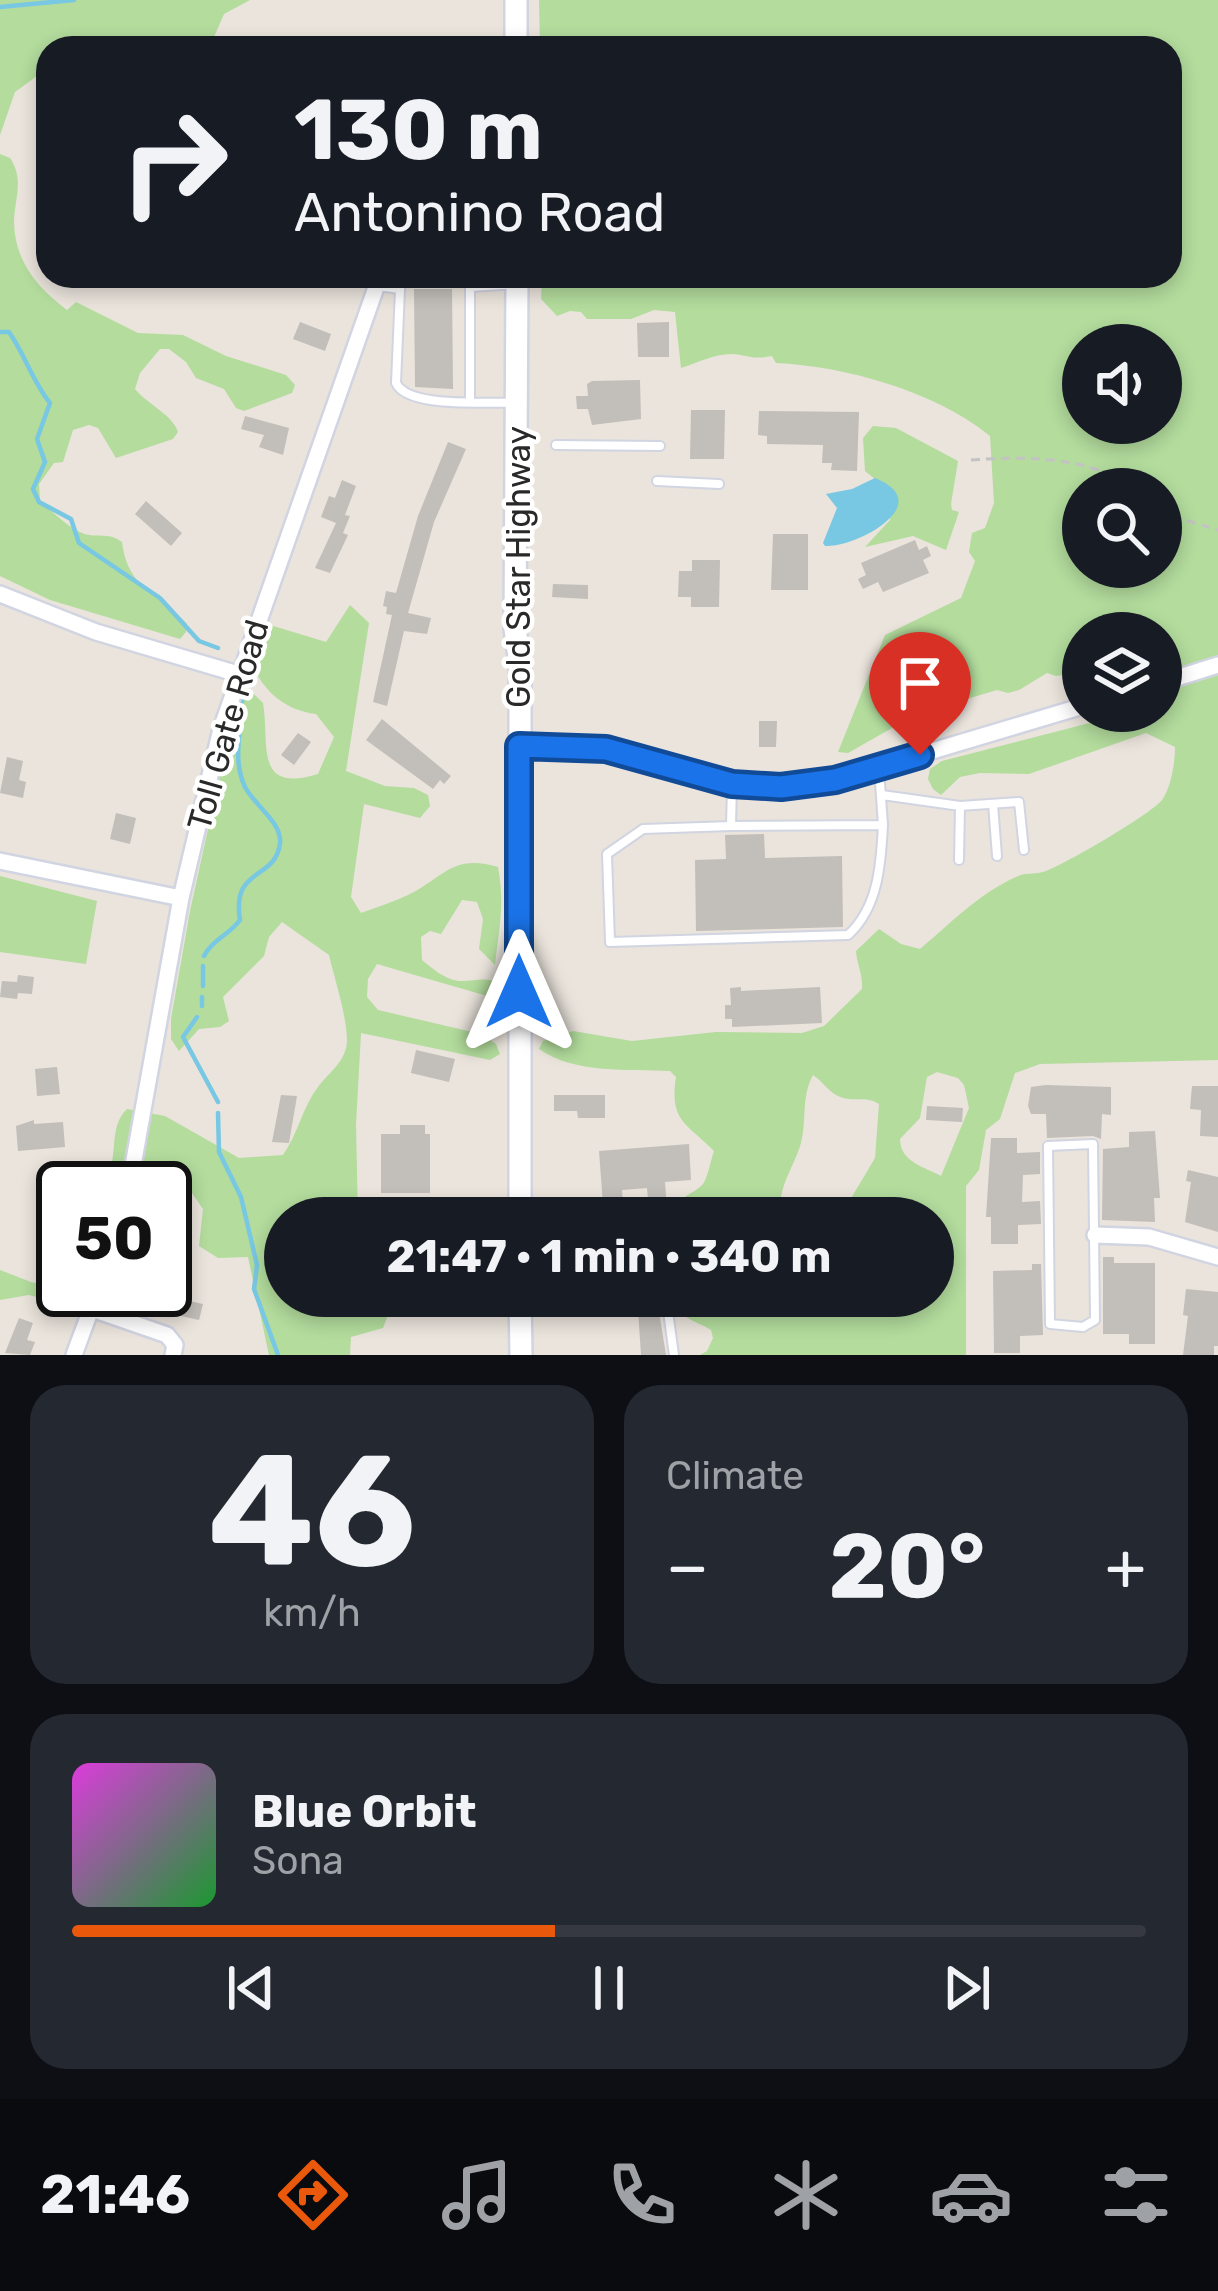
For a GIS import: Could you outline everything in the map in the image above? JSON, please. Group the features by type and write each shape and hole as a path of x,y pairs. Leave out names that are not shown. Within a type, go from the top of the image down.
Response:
{"main road":[{"path":"516,0 516,36"},
{"name":"Gold Star Highway","path":"517,288 520,1197"},
{"path":"520,1317 520,1355"}],"street":[{"name":"Toll Gate Road","path":"135,1161 181,898 210,772 238,674 376,288"},
{"path":"0,594 79,626 238,674"},
{"path":"1182,676 1218,665"},
{"path":"519,746 606,749 732,784 781,787 829,781 1062,712"},
{"path":"0,861 181,898"},
{"path":"1095,1235 1148,1237 1218,1257"},
{"path":"74,1355 89,1317"},
{"path":"115,1317 167,1335 175,1345 173,1355"}],"lane":[{"path":"470,288 470,400"},
{"path":"400,289 396,382 400,393 412,398 518,403"},
{"path":"556,446 660,446"},
{"path":"657,481 719,484"},
{"path":"879,767 882,795 883,825 882,855 867,918 848,935 610,942 608,854 643,829 883,825"},
{"path":"731,826 732,784"},
{"path":"882,795 960,806 1019,802 1024,850"},
{"path":"993,804 997,856"},
{"path":"958,860 960,806"},
{"path":"1093,1144 1095,1235 1095,1320 1083,1328 1050,1324 1048,1146 1093,1144"},
{"path":"669,1317 674,1355"}],"path":[{"path":"971,460 1028,456 1094,468"},
{"path":"1182,519 1218,530"}],"green space":[{"path":"0,0 250,0 224,14 214,36 36,36 36,77 15,92 0,135"},
{"path":"539,0 1218,0 1218,1060 1040,1064 1015,1073 1000,1119 986,1130 979,1170 966,1186 966,1355 700,1355 713,1338 711,1330 687,1317 954,1317 954,1197 852,1197 875,1158 879,1104 838,1096 813,1075 801,1143 781,1197 686,1197 705,1181 714,1151 678,1113 676,1077 670,1071 569,1063 539,1049 543,1041 573,1031 632,1041 716,1032 802,1033 824,1026 862,989 856,951 879,929 901,944 920,949 1002,884 1053,868 1141,816 1165,795 1175,753 1175,747 1146,733 1029,774 960,777 941,795 928,779 930,769 942,761 1062,730 1182,732 1182,612 1062,612 1062,675 1047,673 1019,690 997,690 947,705 910,727 892,728 848,753 838,752 885,635 961,598 975,561 969,552 972,533 985,528 994,503 990,436 916,394 830,369 776,363 772,356 725,354 681,368 675,312 654,310 631,319 587,319 581,312 570,311 557,316 541,299 541,288 1182,288 1182,36 540,36","holes":["937,1072 958,1078 969,1108 941,1176 915,1163 904,1153 900,1139 920,1118 927,1077"]},
{"path":"0,154 10,158 17,174 15,237 36,288 42,288 67,310 76,302 138,333 183,335 226,356 286,375 295,385 292,393 244,411 236,408 224,389 196,378 186,362 169,349 160,349 140,373 135,389 175,426 178,432 173,439 116,458 98,428 89,425 73,430 63,462 54,463 39,484 40,500 71,527 122,542 138,581 187,624 180,639 50,600 0,576"},
{"path":"873,426 896,428 958,461 951,504 959,512 946,550 913,536 865,547 890,520 893,494 865,471 863,438"},
{"path":"350,605 369,623 346,771 385,786 414,788 428,795 430,806 420,818 364,804 351,897 361,913 408,895 458,865 498,867 501,916 495,965 479,949 483,919 477,902 462,900 441,934 430,931 421,937 422,960 454,980 495,982 500,985 494,998 377,964 368,979 367,997 378,1010 481,1034 496,1044 500,1054 490,1060 361,1033 358,1197 264,1197 264,1317 387,1317 383,1328 351,1337 350,1355 269,1355 248,1257 218,1258 199,1246 203,1209 192,1193 192,1161 111,1161 120,1117 127,1109 165,1116 239,1158 283,1155 313,1095 344,1054 345,1019 329,955 282,922 269,937 264,956 223,997 229,1021 199,1029 179,1051 171,1039 190,911 236,702 247,687 263,703 269,761 283,777 318,774 334,737 316,714 293,708 275,696 250,659 270,625 326,642"},
{"path":"0,876 97,901 86,964 0,952"},
{"path":"0,1270 36,1283 36,1297 0,1300"}],"water":[{"path":"875,478 892,488 898,500 895,511 871,532 825,546 837,508 826,494"}],"building":[{"path":"414,289 452,289 453,389 415,387"},
{"path":"300,322 331,334 325,351 293,339"},
{"path":"669,322 669,357 638,357 637,323"},
{"path":"640,380 641,419 592,425 588,409 577,409 576,396 588,396 587,384 592,381"},
{"path":"691,410 725,410 724,459 690,459"},
{"path":"759,411 859,412 857,471 831,470 832,463 822,463 823,445 767,444 767,436 758,435"},
{"path":"245,416 289,428 283,455 259,447 264,435 241,429"},
{"path":"448,442 466,449 434,522 408,613 431,618 427,634 404,631 387,706 373,702 392,615 383,606 386,591 396,593 418,516"},
{"path":"342,480 356,486 345,515 350,516 343,533 348,535 330,573 315,568 336,523 321,517"},
{"path":"146,501 182,533 171,546 135,514"},
{"path":"773,534 808,534 808,590 771,590"},
{"path":"915,540 919,550 927,546 931,556 923,560 929,573 883,592 878,582 863,589 858,579 866,575 861,563"},
{"path":"692,560 720,560 719,607 691,607 691,597 678,597 679,571 692,571"},
{"path":"553,584 588,585 588,599 552,597"},
{"path":"382,719 451,776 444,784 440,780 433,789 366,740"},
{"path":"759,721 777,721 776,747 759,747"},
{"path":"298,733 311,742 294,765 281,755"},
{"path":"7,757 23,761 19,780 26,782 23,798 0,793"},
{"path":"116,813 136,818 130,844 110,839"},
{"path":"764,834 765,858 842,856 843,927 696,931 695,860 726,859 725,835"},
{"path":"18,975 34,977 32,994 0,997 2,981 17,982"},
{"path":"741,987 741,991 820,987 822,1023 732,1027 732,1019 725,1019 725,1005 731,1005 730,988"},
{"path":"416,1050 455,1059 449,1082 411,1073"},
{"path":"57,1067 60,1094 37,1096 35,1069"},
{"path":"1192,1086 1218,1086 1218,1137 1200,1136 1201,1110 1190,1109"},
{"path":"1031,1087 1111,1087 1111,1115 1102,1114 1101,1139 1047,1138 1046,1114 1031,1114 1028,1106"},
{"path":"281,1095 297,1096 289,1143 272,1142"},
{"path":"554,1095 605,1095 605,1118 578,1118 577,1111 554,1111"},
{"path":"927,1106 963,1108 962,1122 926,1120"},
{"path":"34,1120 34,1124 63,1122 65,1147 18,1151 16,1126"},
{"path":"400,1125 425,1125 425,1134 430,1134 430,1193 381,1193 381,1134 400,1134"},
{"path":"1155,1131 1160,1198 1154,1198 1155,1222 1102,1220 1103,1149 1129,1147 1129,1132"},
{"path":"991,1138 1017,1138 1017,1153 1040,1152 1040,1174 1023,1175 1022,1202 1040,1201 1041,1224 1018,1225 1018,1244 991,1244 991,1217 986,1217"},
{"path":"689,1144 691,1180 665,1182 666,1197 648,1197 647,1188 622,1190 622,1197 602,1197 599,1151"},
{"path":"1188,1170 1218,1177 1218,1232 1185,1222 1191,1182 1186,1181"},
{"path":"1103,1257 1114,1257 1114,1263 1155,1263 1155,1344 1129,1344 1129,1334 1103,1334"},
{"path":"1032,1264 1041,1264 1043,1335 1020,1336 1020,1353 994,1353 993,1271 1032,1270"},
{"path":"1186,1289 1218,1292 1214,1355 1183,1355"},
{"path":"192,1302 203,1304 199,1320 186,1317 192,1317"},
{"path":"638,1317 660,1317 666,1355 641,1355"},
{"path":"19,1318 33,1323 27,1340 35,1342 30,1355 5,1353"}],"waterway":[{"path":"0,7 74,0"},
{"path":"0,332 9,332 50,403 37,439 45,462 33,489 39,502 71,519 79,543 160,598 199,641 218,648"},
{"path":"204,956 240,920 242,891 271,863 280,843 277,828 249,794 241,776 242,693"},
{"path":"203,966 203,986"},
{"path":"202,997 202,1006"},
{"path":"197,1017 183,1037 218,1102"},
{"path":"218,1113 219,1152 241,1197 257,1265 254,1289 278,1355"}],"route":[{"path":"519,992 519,746 606,749 695,776 781,787 835,780 920,755"}]}
